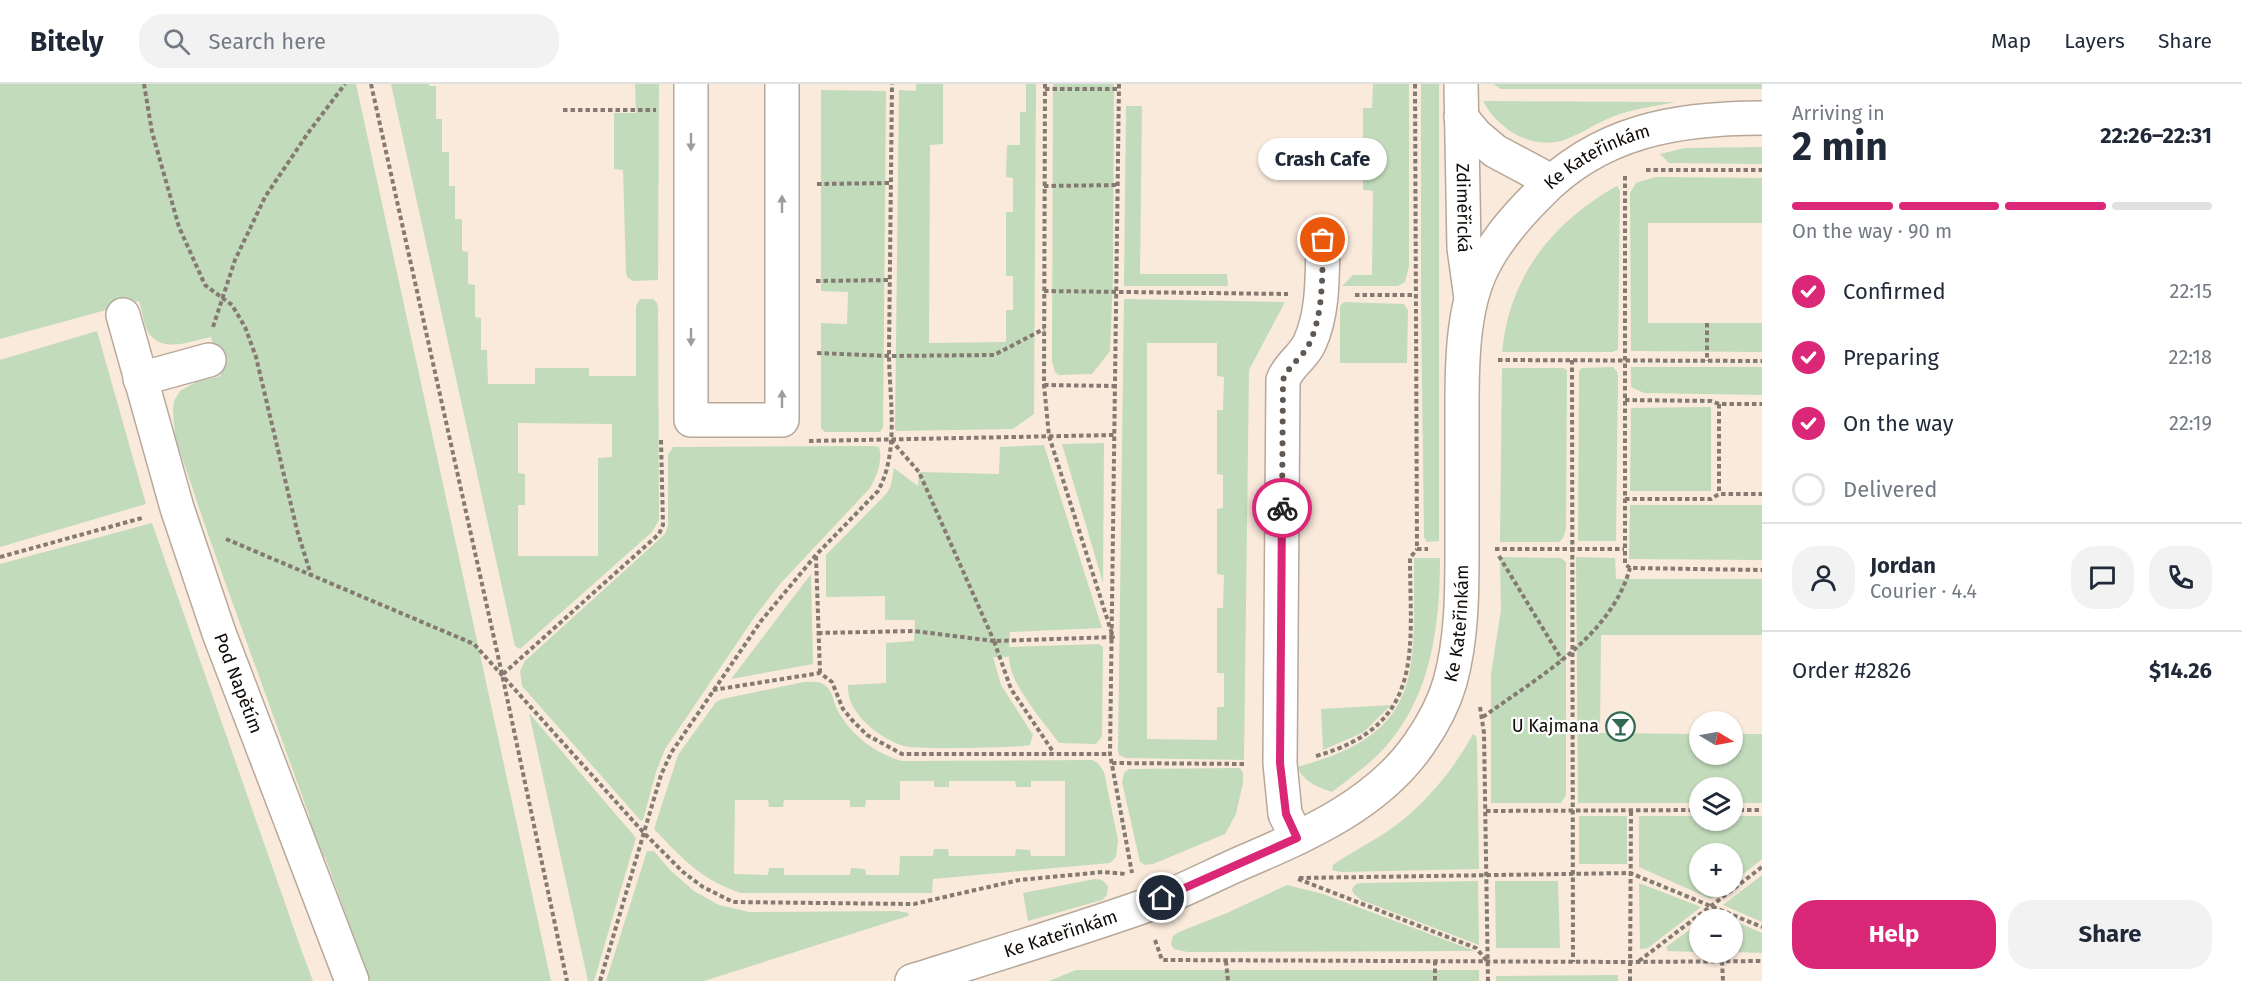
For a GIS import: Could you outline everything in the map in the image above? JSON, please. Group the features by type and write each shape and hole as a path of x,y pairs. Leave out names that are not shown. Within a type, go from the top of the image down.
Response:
{"street":[{"path":"691,84 691,420 782,420 782,84"},
{"name":"Zdiměřická","path":"1461,84 1464,248 1471,300"},
{"name":"Zdiměřická","path":"1461,117 1476,135 1495,151 1551,181"},
{"name":"Ke Kateřinkám","path":"912,981 1142,907 1297,838 1358,804 1400,768 1419,745 1449,686 1458,643 1462,549 1462,362 1471,300 1479,274 1496,245 1521,212 1551,181 1580,160 1637,133 1672,123 1762,118"},
{"path":"1297,838 1286,814 1280,763 1283,380 1288,368 1306,350 1311,340 1320,294 1323,240"},
{"name":"Pod Napětím","path":"123,315 177,508 219,633 352,981"},
{"path":"140,379 209,360"}],"path":[{"path":"209,360 213,327 235,260 265,197 308,133 345,84"},
{"path":"371,84 502,674 567,981"},
{"path":"600,981 661,775 671,753 761,621 816,555 878,492 887,468 891,440 889,356 892,84"},
{"path":"1112,763 1280,763 1317,756 1346,746 1372,730 1394,707 1402,691 1409,664 1410,558 1417,549 1415,84"},
{"path":"223,538 474,644 644,833 683,872 702,887 733,902 914,904 1019,880 1103,872 1132,875 1110,754 1113,637 1118,292 1119,86 1045,86 1044,385 1049,436 1113,637"},
{"path":"564,110 663,110"},
{"path":"1615,179 1625,174 1646,170 1762,170"},
{"path":"1625,174 1625,564 1630,568 1762,570"},
{"path":"816,184 891,183"},
{"path":"1044,186 1119,185"},
{"path":"816,280 890,280"},
{"path":"1044,291 1415,295"},
{"path":"1707,323 1707,361"},
{"path":"816,353 889,356 994,355 1044,329"},
{"path":"1572,360 1572,962"},
{"path":"1624,360 1762,361"},
{"path":"1044,385 1116,386"},
{"path":"1625,400 1762,404"},
{"path":"1719,404 1719,494"},
{"path":"502,674 659,534 663,525 661,431"},
{"path":"803,441 1115,435"},
{"path":"891,440 919,472 994,641 1011,689 1054,753"},
{"path":"1625,498 1711,499 1719,494 1762,494"},
{"path":"0,557 177,508"},
{"path":"1417,549 1462,549"},
{"path":"1562,660 1500,557 1492,549 1624,549"},
{"path":"816,555 820,673"},
{"path":"1483,717 1562,660 1602,622 1625,586 1630,568"},
{"path":"818,633 914,631 994,641 1113,637"},
{"path":"713,690 820,673 832,682 843,709 867,735 902,754 1110,754"},
{"path":"1480,706 1483,717 1486,811 1488,981"},
{"path":"1630,981 1631,810"},
{"path":"1486,811 1689,810"},
{"path":"1743,810 1762,810"},
{"path":"1638,962 1762,867"},
{"path":"1488,962 1476,948 1295,878 1630,873 1762,927"},
{"path":"1155,937 1162,960 1689,961"},
{"path":"1226,961 1228,981"},
{"path":"1435,961 1435,981"},
{"path":"1743,962 1761,962"},
{"path":"1722,963 1723,981"}],"green space":[{"path":"0,84 356,84 551,981 370,981 325,857 315,849 306,835 310,818 175,437 174,401 180,391 196,382 221,376 211,337 176,344 159,342 146,328 139,301 0,339"},
{"path":"391,84 436,86 436,119 442,119 442,152 449,152 449,186 455,186 455,219 462,219 462,251 468,252 468,284 475,285 475,317 481,318 481,350 487,350 488,384 535,384 535,368 589,368 589,376 636,376 636,306 640,299 653,299 658,307 659,520 652,532 520,649 515,646","holes":["518,423 612,424 612,457 598,458 598,556 518,556 518,505 525,505 525,474 518,473"]},
{"path":"635,84 659,84 658,280 633,281 627,277 626,272 623,170 614,169 614,113 636,113"},
{"path":"916,84 943,84 943,144 930,145 929,343 1006,342 1006,310 1013,310 1013,276 1006,276 1006,212 1013,212 1013,178 1006,177 1007,145 1020,145 1020,112 1026,112 1026,84 1036,84 1034,414 1013,429 896,431 895,429 899,90 916,91"},
{"path":"1053,84 1114,84 1113,279 1110,351 1092,374 1059,375 1055,372 1052,362"},
{"path":"1373,84 1409,84 1409,266 1405,282 1398,286 1342,286 1353,275 1372,275 1373,191 1363,190 1363,108 1372,108"},
{"path":"1421,84 1439,84 1439,541 1427,542 1424,537"},
{"path":"1493,84 1762,84 1762,89 1501,89"},
{"path":"821,90 886,91 883,427 880,432 825,432 821,428 821,323 847,324 848,292 821,291"},
{"path":"1483,101 1675,102 1620,114 1561,141 1549,143 1526,139 1505,128"},
{"path":"1126,106 1142,106 1140,274 1227,274 1228,286 1124,286"},
{"path":"1762,147 1762,164 1669,163 1660,154 1685,148"},
{"path":"1655,177 1762,178 1762,223 1648,223 1648,323 1762,323 1762,352 1631,351 1630,193 1636,183"},
{"path":"1617,186 1620,191 1618,350 1612,352 1502,352 1506,325 1514,299 1524,276 1538,254 1573,217 1594,200"},
{"path":"1124,299 1285,302 1249,370 1244,760 1126,758 1119,755","holes":["1147,343 1217,343 1217,376 1224,377 1223,410 1217,410 1217,474 1223,475 1223,508 1217,509 1217,574 1224,575 1223,608 1217,608 1217,673 1224,673 1224,707 1217,707 1217,740 1147,739"]},
{"path":"1344,302 1404,304 1408,310 1407,363 1340,363 1340,306"},
{"path":"97,331 146,504 0,547 0,360"},
{"path":"1613,367 1618,377 1616,541 1578,541 1579,371 1582,368"},
{"path":"1631,367 1762,367 1762,395 1644,393 1631,387"},
{"path":"1502,368 1563,368 1567,370 1566,529 1559,542 1500,542"},
{"path":"1711,407 1711,491 1630,491 1631,408"},
{"path":"1104,443 1103,583 1062,444"},
{"path":"1044,445 1102,628 1010,632 1009,647 1099,644 1103,647 1102,736 1096,744 1059,743 1021,690 1010,668 1009,657 993,657 1001,685 1033,735 1030,745 926,748 904,746 884,737 858,714 852,705 848,685 886,683 886,643 914,641 915,620 885,620 885,596 826,597 826,555 887,493 894,468 918,486 919,472 999,474 1000,447"},
{"path":"873,446 879,447 880,463 870,488 780,584 756,615 665,749 641,821 522,686 520,671 525,661 665,534 668,525 668,455 673,447"},
{"path":"1630,505 1762,505 1762,560 1629,559"},
{"path":"152,523 313,981 0,981 0,564"},
{"path":"1500,557 1561,558 1566,562 1566,795 1561,803 1491,803 1491,674 1501,610"},
{"path":"1576,557 1615,558 1616,579 1762,579 1762,635 1601,635 1600,733 1689,734 1689,765 1743,765 1743,734 1762,734 1762,803 1743,803 1743,777 1689,777 1689,803 1578,803"},
{"path":"1414,558 1440,558 1435,632 1424,680 1403,724 1388,744 1361,770 1332,792 1321,788 1307,780 1297,767 1339,753 1370,736 1391,716 1404,692 1411,665 1414,634"},
{"path":"811,574 813,664 731,679"},
{"path":"804,682 818,682 829,689 843,720 857,736 883,754 902,761 1092,760 1098,763 1104,772 1118,840 1116,857 1110,863 933,879 932,893 741,893 727,888 693,867 654,829 678,755 716,702","holes":["900,781 934,781 934,787 949,787 949,781 1015,781 1016,787 1031,787 1031,781 1065,781 1065,856 1031,856 1030,850 1016,849 1015,856 949,856 948,849 934,849 933,856 900,856 899,875 866,875 865,869 851,868 850,875 784,875 784,868 769,868 768,875 734,874 735,800 768,800 769,807 783,807 784,800 850,800 850,807 865,807 866,800 900,800"]},
{"path":"1391,705 1364,732 1323,750 1321,709"},
{"path":"529,713 636,838 594,981 588,981"},
{"path":"1473,734 1476,736 1477,743 1479,869 1341,872 1332,870 1333,865 1388,831 1425,800 1447,775"},
{"path":"1240,768 1243,773 1243,783 1236,814 1225,834 1153,864 1145,865 1140,862 1122,782 1124,773 1129,769"},
{"path":"1579,816 1627,816 1627,864 1579,864"},
{"path":"1639,816 1689,816 1689,831 1743,831 1743,816 1762,816 1762,859 1743,874 1743,843 1689,843 1689,889 1639,867"},
{"path":"647,851 654,851 670,870 694,891 719,905 749,912 898,911 909,913 908,916 704,981 606,981"},
{"path":"1762,875 1762,922 1743,914 1743,909 1732,909 1723,905 1733,897 1743,897 1743,890"},
{"path":"1095,879 1102,880 1108,886 1107,895 1102,900 1028,921 1023,893"},
{"path":"1478,881 1479,945 1361,900 1352,889 1356,884 1362,883"},
{"path":"1495,881 1558,881 1560,948 1496,948"},
{"path":"1639,883 1701,907 1689,909 1689,916 1648,948 1640,949"},
{"path":"1287,885 1323,894 1475,951 1187,952 1174,949 1171,945 1173,936 1179,932"},
{"path":"1743,924 1762,933 1762,953 1743,952"},
{"path":"1689,930 1689,952 1668,951 1666,947"},
{"path":"1076,970 1479,970 1479,981 1049,981"},
{"path":"1618,975 1618,981 1496,981 1496,976"}],"way so far":[{"path":"1282,508 1283,380 1288,368 1306,350 1311,340 1320,294 1323,240"}],"place":[{"name":"Crash Cafe","path":"1323,240"},
{"name":"U Kajmana","path":"1620,726"}],"route":[{"path":"1162,898 1297,838 1286,814 1280,763 1282,508"}]}
